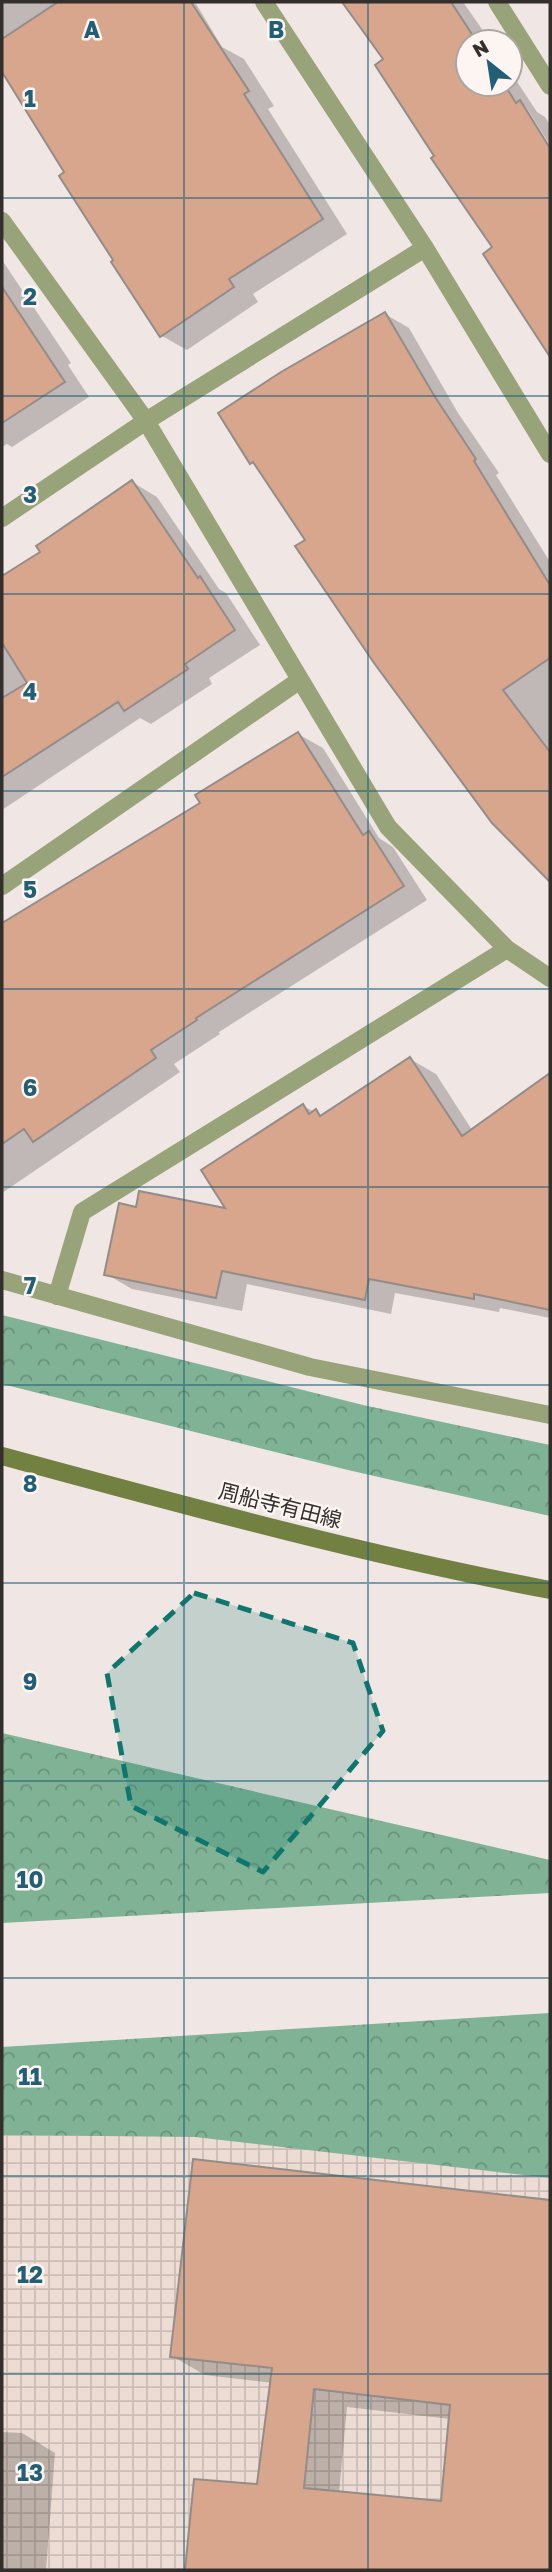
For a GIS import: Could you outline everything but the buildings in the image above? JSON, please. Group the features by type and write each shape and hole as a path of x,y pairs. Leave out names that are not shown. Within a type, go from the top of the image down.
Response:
{"main road":[{"name":"周船寺有田線","path":"2,1456 259,1526 488,1579 550,1590"}],"street":[{"path":"264,2 425,248 550,454"},
{"path":"497,2 550,86"},
{"path":"2,221 146,421 388,827 507,949 550,978"},
{"path":"2,518 146,421 425,248"},
{"path":"2,886 300,680"},
{"path":"57,1296 82,1212 507,949"},
{"path":"2,1280 310,1367 550,1415"}],"highlighted area":[{"path":"194,1593 353,1643 383,1731 263,1872 131,1806 107,1673"}],"shaded area":[{"path":"2,2135 195,2136 550,2178 550,2570 2,2570"}],"green space":[{"path":"2,1315 363,1405 550,1445 550,1516 348,1470 2,1384"},
{"path":"2,1733 550,1860 550,1893 2,1923"},
{"path":"550,2013 550,2178 195,2137 2,2135 2,2047"}]}
